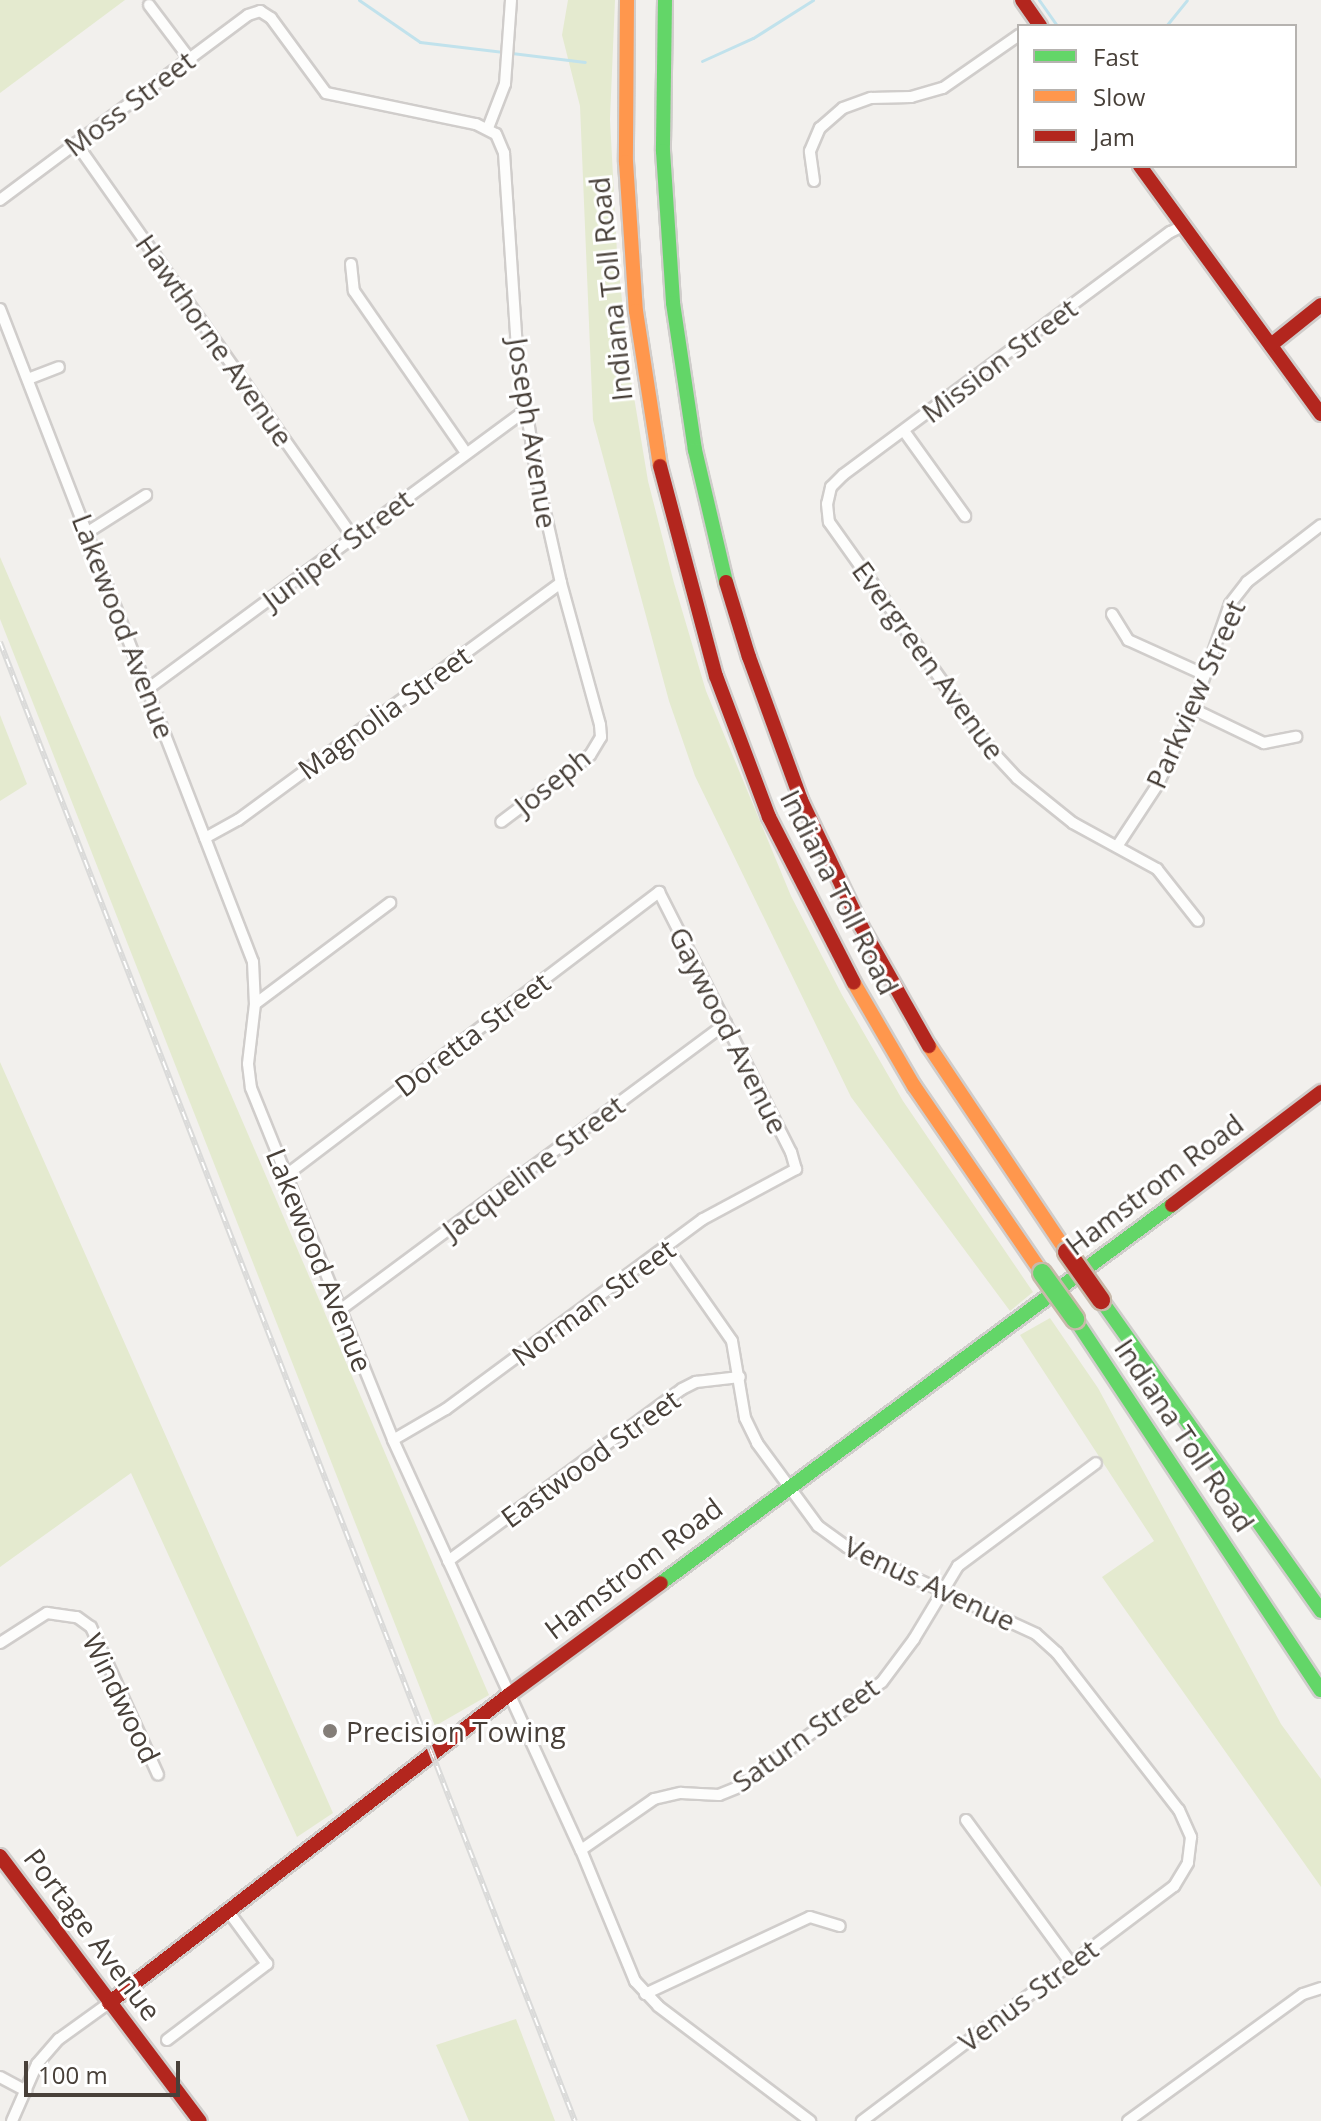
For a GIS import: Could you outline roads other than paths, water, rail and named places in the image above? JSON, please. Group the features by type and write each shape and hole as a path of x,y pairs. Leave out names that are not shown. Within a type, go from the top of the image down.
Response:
{"main road":[{"name":"Indiana Toll Road","path":"627,0 626,162 636,311 660,464 684,567 716,676 769,817 831,944 914,1086 1075,1319 1321,1690"},
{"name":"Indiana Toll Road","path":"665,0 663,151 673,303 695,450 729,593 801,800 868,939 943,1070 1067,1252 1321,1611"},
{"path":"1022,0 1036,24"},
{"path":"1141,168 1321,414"},
{"path":"1271,345 1321,305"},
{"name":"Hamstrom Road","path":"109,2003 510,1694 1085,1272 1321,1092"},
{"name":"Portage Avenue","path":"0,1856 200,2121"}],"street":[{"path":"488,128 505,84 511,0"},
{"path":"149,5 189,58"},
{"name":"Moss Street","path":"0,200 248,15 260,11 271,18 326,93 488,128"},
{"path":"814,181 810,151 820,128 843,108 871,98 911,97 943,88 1017,36"},
{"name":"Joseph Avenue","path":"488,128 496,134 504,153 517,350 525,411 561,583 601,737"},
{"name":"Hawthorne Avenue","path":"76,143 353,537"},
{"name":"Mission Street","path":"827,504 831,487 843,475 1159,240 1183,226"},
{"path":"351,264 354,291 466,453"},
{"name":"Lakewood Avenue","path":"0,309 253,962 255,1004 248,1064 251,1088 393,1440 581,1850 635,1981 645,1994 810,2121"},
{"path":"28,379 59,367"},
{"name":"Juniper Street","path":"149,688 525,411"},
{"path":"904,431 965,516"},
{"path":"88,532 146,495"},
{"name":"Evergreen Avenue","path":"827,504 829,522 991,750 1017,778 1073,823 1118,845 1167,879 1198,921"},
{"name":"Parkview Street","path":"1118,845 1158,784 1193,709 1230,604 1247,582 1321,525"},
{"name":"Magnolia Street","path":"205,838 238,820 561,583"},
{"path":"1112,614 1128,640 1203,674"},
{"path":"1193,709 1264,743 1296,737"},
{"name":"Joseph","path":"501,822 590,755 601,737"},
{"name":"Gaywood Avenue","path":"659,892 791,1152 796,1169"},
{"name":"Doretta Street","path":"285,1176 659,892"},
{"path":"255,1004 390,903"},
{"name":"Jacqueline Street","path":"340,1310 726,1023"},
{"name":"Norman Street","path":"393,1440 446,1409 703,1219 796,1169"},
{"name":"Venus Avenue","path":"667,1248 732,1341 750,1431 818,1526 847,1547 1036,1634 1057,1653 1179,1810 1191,1837 1188,1863"},
{"name":"Eastwood Street","path":"448,1561 682,1389 696,1382 740,1377"},
{"name":"Saturn Street","path":"581,1850 654,1799 681,1793 719,1795 760,1770 882,1682 914,1639 958,1566 1096,1463"},
{"name":"Windwood","path":"0,1643 47,1613 77,1617 91,1627 158,1775"},
{"path":"966,1820 1070,1962"},
{"name":"Venus Street","path":"862,2121 1174,1886 1188,1863"},
{"path":"167,2040 267,1964 228,1911"},
{"path":"645,1994 810,1917 840,1926"},
{"path":"1128,2121 1303,1994 1321,1988"},
{"name":"Hamstrom Road","path":"12,2121 37,2064 59,2039 109,2003"},
{"path":"0,2077 26,2091"}],"waterway":[{"path":"359,0 420,42 585,62"},
{"path":"702,61 753,38 813,0"},
{"path":"1039,0 1056,24"},
{"path":"1168,24 1187,0"}],"railway":[{"path":"0,642 575,2121"}],"place":[{"name":"Precision Towing","path":"330,1731"}]}
